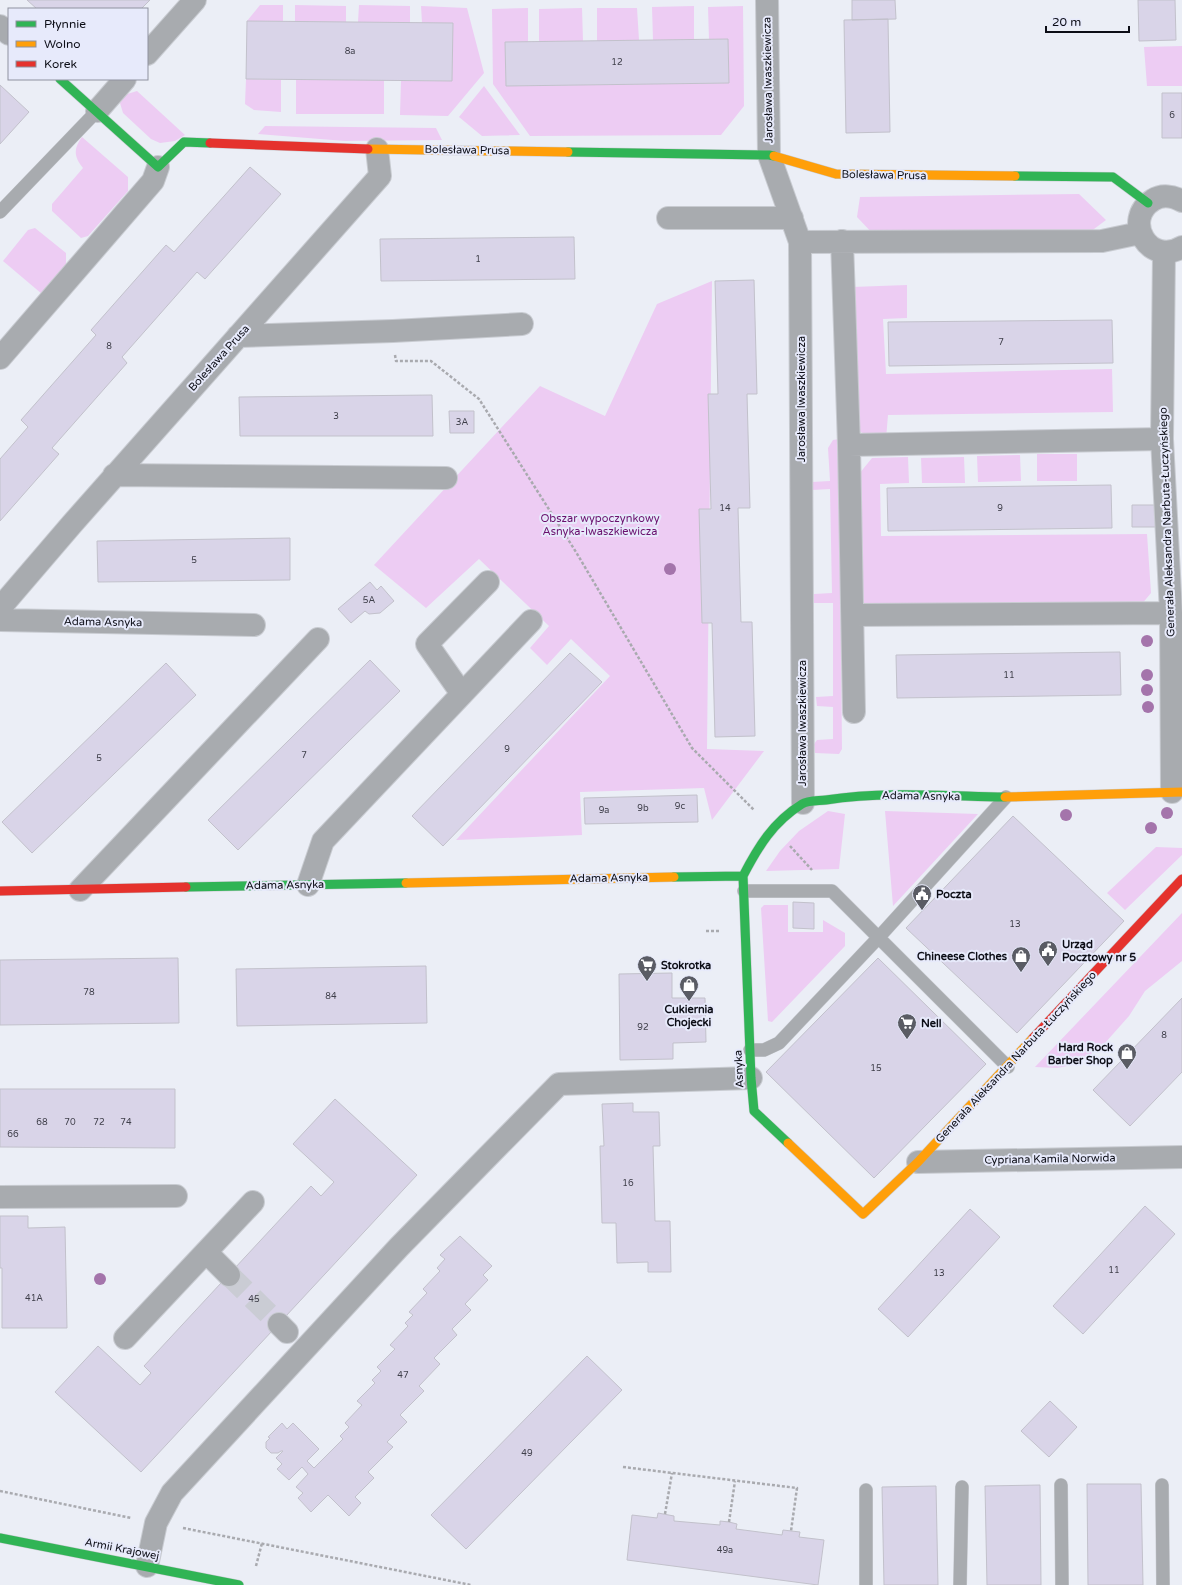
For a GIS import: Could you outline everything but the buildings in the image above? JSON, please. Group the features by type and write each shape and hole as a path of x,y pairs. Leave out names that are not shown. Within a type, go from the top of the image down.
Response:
{"street":[{"path":"148,53 195,0"},
{"name":"Jarosława Iwaszkiewicza","path":"767,0 769,154 800,242 803,803"},
{"path":"0,26 8,33"},
{"path":"61,80 158,167"},
{"path":"97,111 124,80"},
{"path":"0,358 153,181 158,167 184,142 377,149"},
{"name":"Bolesława Prusa","path":"0,608 114,475 380,176 377,149 769,154 836,174 1113,177 1148,203"},
{"path":"1173,249 1156,250 1149,246 1140,233 1140,216 1148,203 1156,198 1164,196 1173,197 1182,201"},
{"path":"668,218 792,218"},
{"path":"800,242 1102,241 1140,233"},
{"path":"842,241 849,445 854,712"},
{"name":"Generała Aleksandra Narbuta-Łuczyńskiego","path":"1173,249 1162,439 1171,613 1177,792"},
{"path":"238,336 393,331 522,324"},
{"path":"849,445 1162,439"},
{"path":"114,475 446,478"},
{"path":"462,694 427,644 488,582"},
{"path":"853,615 1171,613"},
{"name":"Adama Asnyka","path":"0,620 254,625"},
{"path":"308,885 323,841 531,621"},
{"path":"80,890 318,638"},
{"name":"Adama Asnyka","path":"803,803 837,798 882,795 1006,797 1177,792"},
{"path":"743,876 756,851 772,828 803,803"},
{"name":"Adama Asnyka","path":"0,891 743,876"},
{"name":"Asnyka","path":"743,876 751,1078 754,1111 863,1214"},
{"name":"Generała Aleksandra Narbuta-Łuczyńskiego","path":"863,1214 918,1162 1182,879"},
{"path":"147,1566 156,1523 172,1493 394,1253 559,1084 751,1078"},
{"name":"Cypriana Kamila Norwida","path":"918,1162 1182,1157"},
{"path":"0,1197 176,1196"},
{"path":"125,1338 253,1202"},
{"path":"206,1252 229,1275"},
{"name":"Armii Krajowej","path":"0,1538 239,1585"}],"lane":[{"path":"0,212 97,111"},
{"path":"750,1050 764,1050 779,1043 879,937 1006,797"},
{"path":"744,891 832,891 1008,1067"},
{"path":"1062,1485 1062,1585"},
{"path":"1162,1485 1163,1585"},
{"path":"960,1585 962,1487"},
{"path":"866,1490 866,1585"}],"path":[{"path":"393,331 396,361 431,360 479,399 576,552 692,748 832,891"},
{"path":"623,1467 797,1488 791,1531"},
{"path":"665,1514 672,1473"},
{"path":"729,1522 735,1481"},
{"path":"0,1490 156,1523 471,1585"},
{"path":"255,1571 262,1543"}],"green space":[{"path":"260,5 283,5 283,21 247,21"},
{"path":"295,5 346,6 346,22 295,22"},
{"path":"359,5 410,6 410,23 358,22"},
{"path":"421,6 467,8 484,73 448,116 400,115 401,81 452,81 453,23 422,23"},
{"path":"694,6 694,40 653,40 652,7"},
{"path":"743,6 744,106 721,135 530,136 493,84 492,9 528,8 528,42 505,42 506,86 729,83 728,39 709,39 708,7"},
{"path":"582,8 583,41 539,42 539,9"},
{"path":"597,8 637,8 639,40 597,41"},
{"path":"1182,46 1182,86 1147,86 1144,47"},
{"path":"246,79 281,80 281,112 254,110 245,104"},
{"path":"296,80 384,80 384,114 296,114"},
{"path":"484,86 520,135 482,136 459,117"},
{"path":"137,91 185,135 175,141 160,143 151,139 123,113 120,103 124,95"},
{"path":"265,126 436,128 442,140 345,141 258,134"},
{"path":"82,137 128,177 128,191 88,236 81,238 52,211 52,204 83,168 76,157 77,145"},
{"path":"1079,194 1106,220 1086,235 875,236 857,217 860,197"},
{"path":"35,228 66,253 66,268 42,294 3,261 28,230"},
{"name":"Obszar wypoczynkowy Asnyka-Iwaszkiewicza","path":"712,281 707,749 764,751 712,820 704,788 580,792 582,835 456,840 610,676 571,639 547,665 530,648 549,626 479,559 426,608 374,565 540,386 605,416 657,304"},
{"path":"907,285 907,318 883,319 886,374 1112,369 1113,412 888,415 886,439 870,437 859,431 852,287"},
{"path":"839,439 842,749 839,754 815,753 814,744 817,740 833,739 833,707 817,706 816,697 833,696 833,603 814,603 814,594 832,593 830,489 812,490 812,482 830,481 828,448 833,440"},
{"path":"1037,454 1077,454 1077,481 1037,481"},
{"path":"1020,455 1021,481 978,482 977,456"},
{"path":"908,457 909,483 880,484 881,536 1147,534 1151,593 1141,605 870,608 859,601 855,479 872,458"},
{"path":"964,457 965,483 922,483 921,458"},
{"path":"828,811 845,814 839,869 766,871 780,851 799,831"},
{"path":"885,811 978,814 893,906"},
{"path":"1156,847 1182,848 1182,855 1125,910 1107,893"},
{"path":"764,905 788,905 788,932 823,932 823,920 845,933 845,946 772,1022 768,1021 761,908"},
{"path":"1182,913 1182,961 1145,991 1129,1016 1105,1043 1078,1064 1057,1068 1035,1067"}],"tunnel":[{"path":"229,1275 279,1324"}],"traffic: fast":[{"path":"61,80 158,167 184,142 210,143"},
{"path":"568,152 774,156"},
{"path":"1015,176 1113,177 1148,203"},
{"path":"674,877 743,876 754,855 767,836 792,811 807,802 848,797 893,795 1005,797"},
{"path":"743,876 751,1078 754,1111 788,1143"},
{"path":"186,887 406,883"},
{"path":"0,1538 239,1585"}],"traffic: slow":[{"path":"368,149 568,152"},
{"path":"774,156 836,174 1015,176"},
{"path":"1005,797 1182,792"},
{"path":"406,883 674,877"},
{"path":"788,1143 863,1214 918,1162 1033,1038"}],"traffic: jam":[{"path":"210,143 368,149"},
{"path":"1033,1038 1182,879"},
{"path":"0,891 186,887"}],"place":[{"name":"Poczta","path":"922,911"},
{"name":"Urząd Pocztowy nr 5","path":"1048,967"},
{"name":"Chineese Clothes","path":"1021,973"},
{"name":"Stokrotka","path":"647,982"},
{"name":"Cukiernia Chojecki","path":"689,1002"},
{"name":"Nell","path":"907,1040"},
{"name":"Hard Rock Barber Shop","path":"1127,1070"}]}
